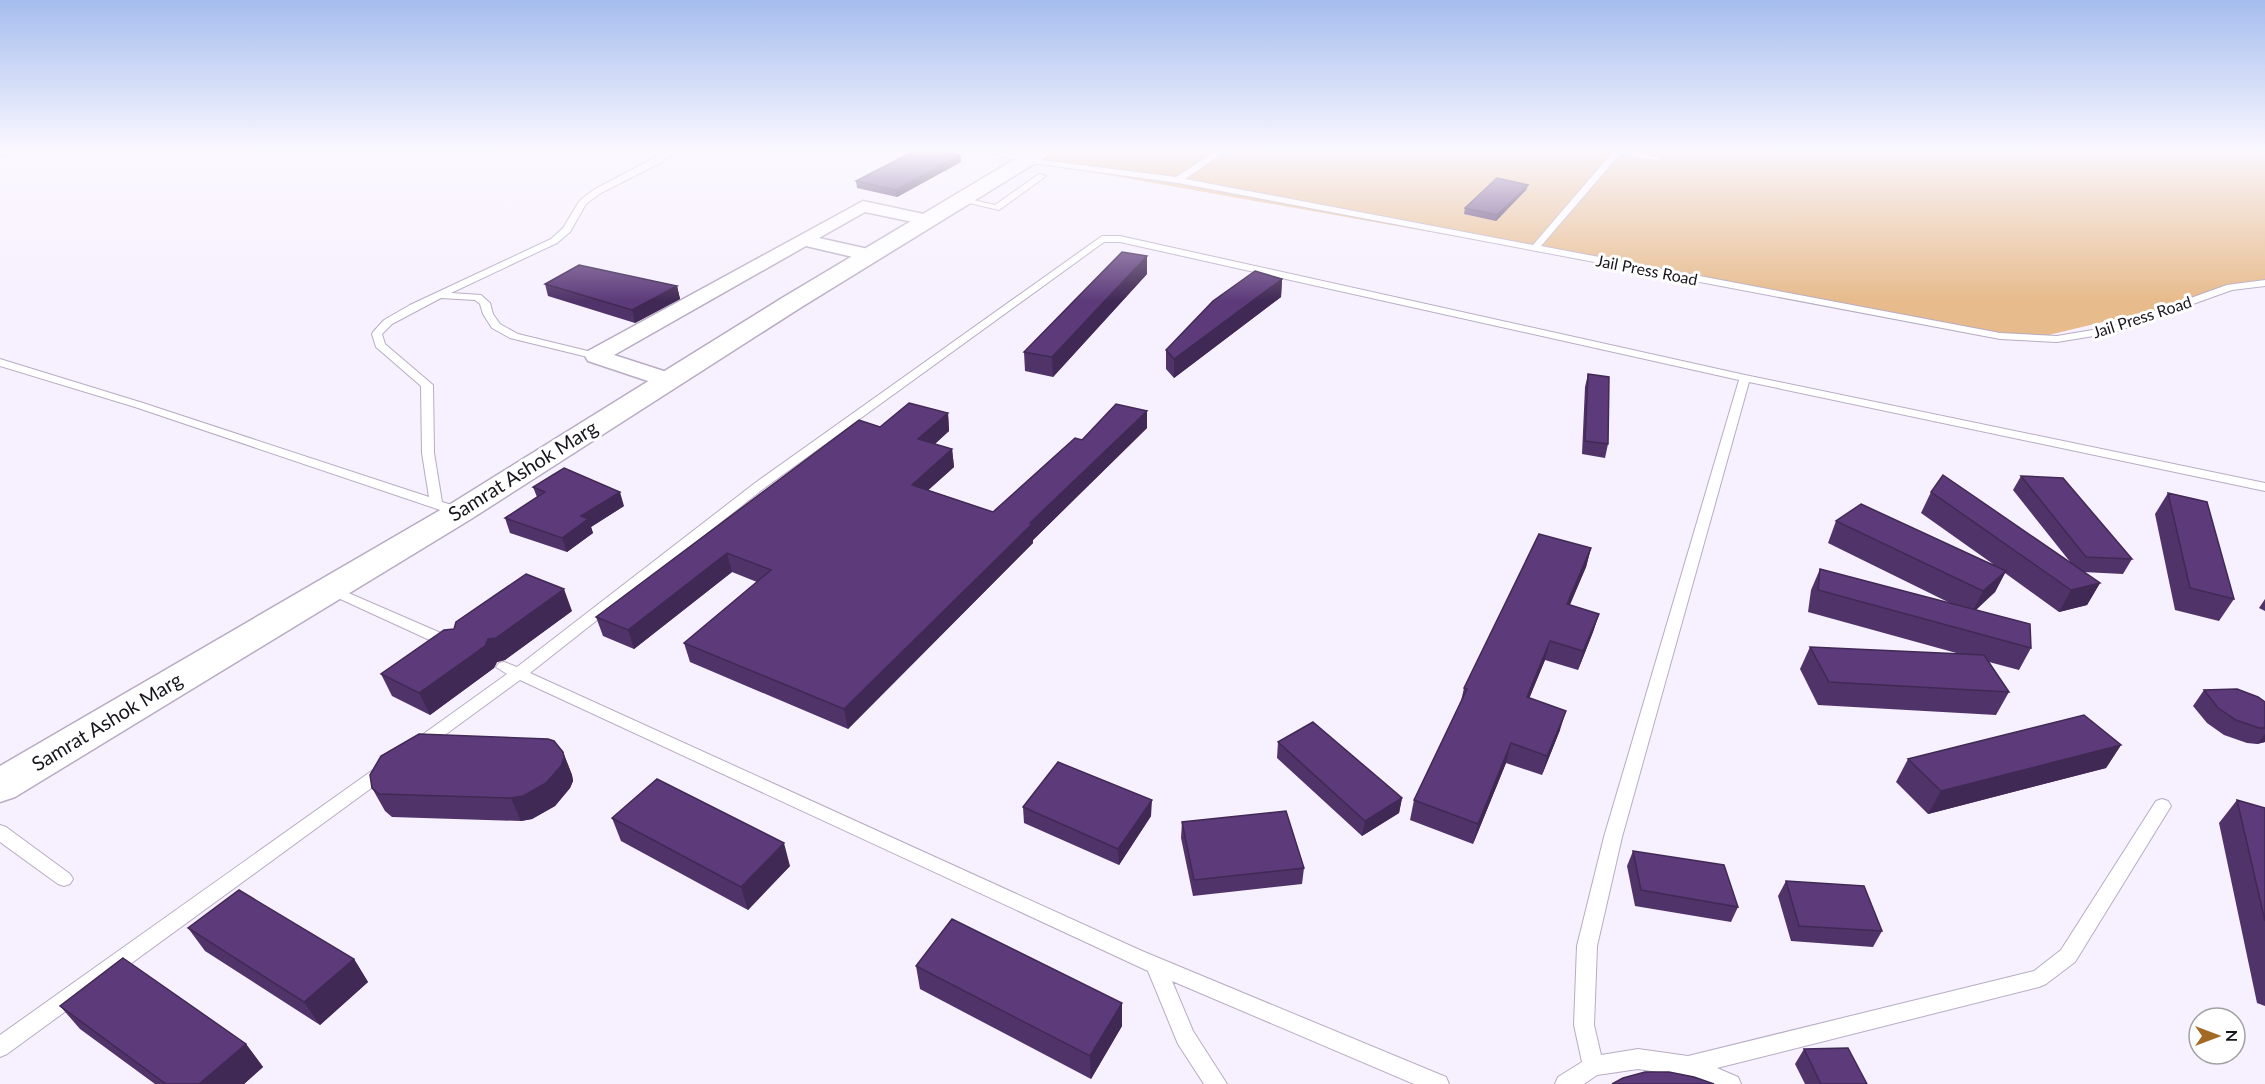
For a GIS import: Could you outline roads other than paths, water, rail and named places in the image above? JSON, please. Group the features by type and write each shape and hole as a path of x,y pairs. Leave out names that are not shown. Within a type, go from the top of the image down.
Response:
{"street":[{"name":"Samrat Ashok Marg","path":"0,786 329,588 448,507 668,380 959,201"},
{"path":"596,356 863,206 927,220"},
{"path":"804,240 870,255"},
{"path":"596,356 668,380"}],"lane":[{"path":"448,507 428,453 427,385 380,345 377,334 388,322 437,296 554,241 567,230 585,201"},
{"name":"Jail Press Road","path":"1284,201 1965,331 2032,339 2057,339 2112,330 2230,287 2265,283"},
{"path":"1534,249 1576,201"},
{"path":"0,1047 406,754 511,671 759,486 1102,239 1120,239 1745,378 2265,488"},
{"path":"437,296 477,297 485,303 488,314 496,326 514,336 596,356"},
{"path":"0,362 448,507"},
{"path":"1593,1066 1584,1025 1587,946 1613,837 1745,378"},
{"path":"329,588 457,646"},
{"path":"511,671 1155,965 1438,1084"},
{"path":"1688,1066 2039,978 2060,965 2068,956 2162,806"},
{"path":"0,832 64,879"},
{"path":"1155,965 1185,1037 1216,1084"},
{"path":"1566,1084 1593,1066 1638,1059 1688,1066 1730,1084"}]}
